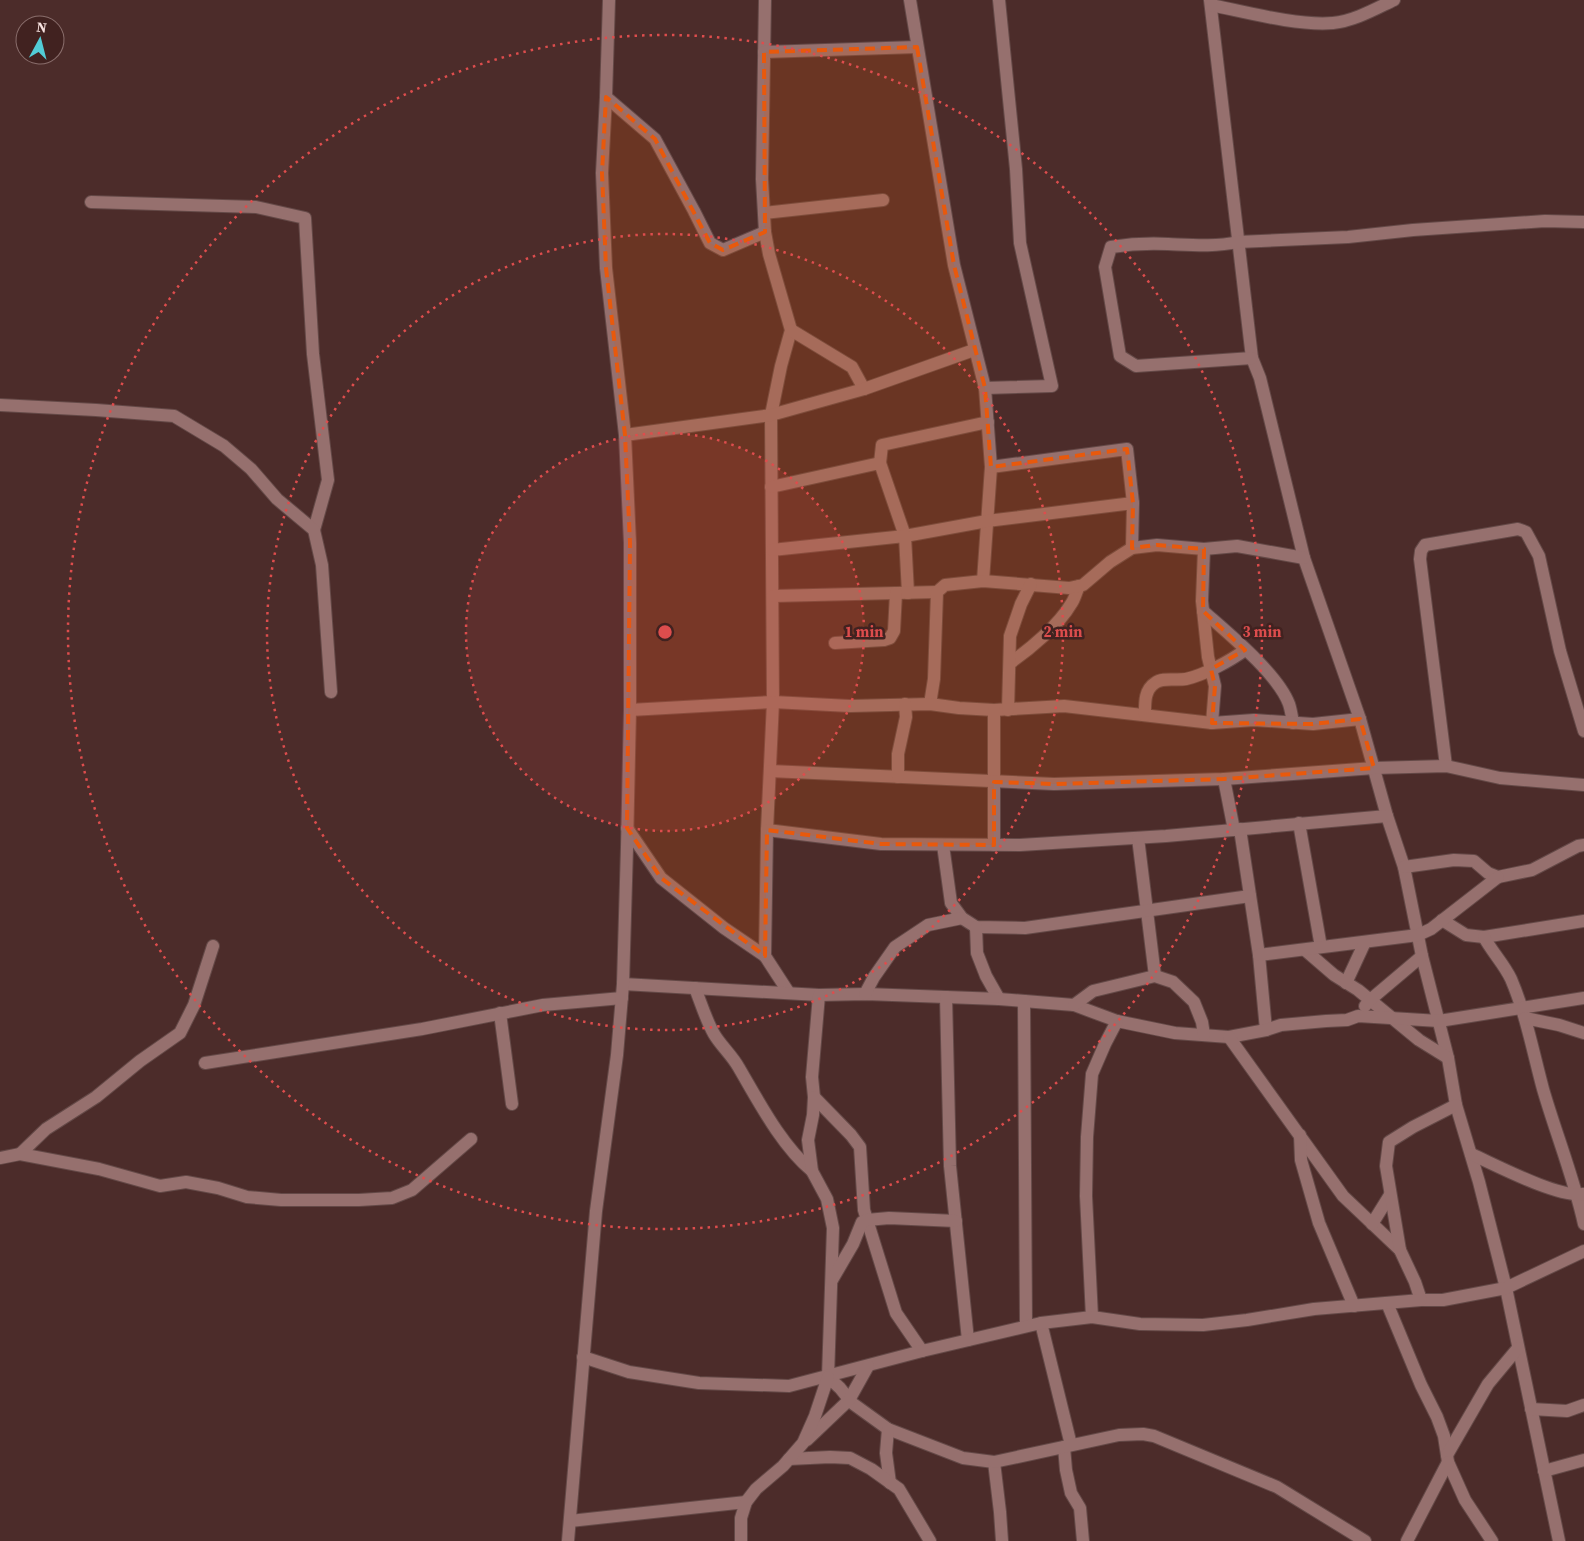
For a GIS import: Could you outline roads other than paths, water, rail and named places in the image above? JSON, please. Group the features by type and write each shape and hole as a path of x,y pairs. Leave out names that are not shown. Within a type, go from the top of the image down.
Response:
{"street":[{"path":"568,1541 596,1211 617,1055 622,998 628,828 630,543 625,435 606,268 602,173 608,0"},
{"path":"765,0 762,179 765,232 769,254 791,330 781,366 772,415 772,702 765,956"},
{"path":"910,0 954,265 985,388 991,467 983,581"},
{"path":"985,388 1052,386 1020,243 1016,169 1000,0"},
{"path":"1394,0 1358,16 1333,23 1286,20 1210,3 1252,358 1260,378 1304,558 1360,719 1387,816 1404,867 1422,956 1448,1058 1456,1105 1471,1154 1506,1288 1559,1541"},
{"path":"764,52 917,47"},
{"path":"606,96 655,139 710,243 723,250 765,232"},
{"path":"764,213 883,200"},
{"path":"91,202 256,207 305,218 313,354 328,480 314,530 322,565 331,692"},
{"path":"1252,358 1136,366 1120,356 1105,267 1110,246 1138,243 1227,244 1348,237 1413,230 1545,221 1584,222"},
{"path":"791,330 852,368 864,389"},
{"path":"625,435 772,415 864,389 974,350"},
{"path":"0,405 174,416 224,446 250,469 277,500 314,530"},
{"path":"835,643 884,640 890,638 894,632 902,593 905,536 880,464 882,445 988,422"},
{"path":"991,467 1127,449 1133,503 1132,548"},
{"path":"771,487 880,464"},
{"path":"772,550 905,536 987,521 1133,503"},
{"path":"1446,766 1420,560 1421,551 1425,545 1518,529 1526,532 1539,556 1560,651 1584,731"},
{"path":"773,596 937,592 945,585 983,581 1069,588 1083,585 1110,562 1132,548 1157,545 1204,549 1237,546 1304,558"},
{"path":"1204,549 1202,601 1208,657 1215,686 1212,723"},
{"path":"1008,710 1010,636 1021,604 1031,584"},
{"path":"1010,663 1030,649 1054,624 1071,604 1079,586"},
{"path":"930,704 934,678 937,592"},
{"path":"1203,611 1280,686 1289,704 1294,723"},
{"path":"1145,715 1145,700 1149,689 1156,682 1185,679 1233,659 1245,650"},
{"path":"630,710 772,702 850,706 930,704 994,710 1064,706 1212,723 1254,720 1313,724 1360,719"},
{"path":"898,777 898,754 906,718 905,704"},
{"path":"994,710 994,845"},
{"path":"770,771 1054,784 1224,779 1374,768 1446,766 1500,778 1584,785"},
{"path":"1224,779 1237,829 1250,896 1259,955 1266,1030"},
{"path":"767,830 881,844 1020,845 1138,838 1387,816"},
{"path":"1299,823 1321,948"},
{"path":"628,828 661,878 724,928 765,956 789,993"},
{"path":"1138,838 1155,976"},
{"path":"1259,955 1418,935 1431,928 1498,877 1532,870 1584,844"},
{"path":"943,845 950,903 962,918 976,927 1026,928 1250,896"},
{"path":"1404,867 1454,860 1474,861 1488,873 1498,877"},
{"path":"865,994 874,977 895,947 928,925 962,918"},
{"path":"1442,920 1466,935 1484,937 1584,921"},
{"path":"976,927 977,953 986,976 999,999"},
{"path":"1484,937 1510,977 1524,1013 1544,1090 1581,1195 1584,1224"},
{"path":"1346,983 1365,942"},
{"path":"20,1154 46,1129 96,1098 140,1061 180,1034 194,1005 214,946"},
{"path":"1305,950 1334,975 1358,990 1418,1040 1448,1058"},
{"path":"1358,1016 1370,1000 1422,956"},
{"path":"1074,1005 1093,991 1155,976 1173,982 1194,1002 1202,1022 1204,1035"},
{"path":"623,984 819,995 865,994 999,999 1074,1005 1117,1021 1175,1033 1229,1037 1282,1026 1347,1020 1358,1016 1439,1021 1524,1013 1584,998"},
{"path":"695,988 714,1034 739,1066 777,1130 800,1161 812,1171"},
{"path":"803,1443 815,1416 828,1377 833,1228 827,1199 812,1171 808,1140 813,1115 812,1077 819,995"},
{"path":"946,997 950,1166 968,1340"},
{"path":"205,1063 342,1042 543,1005 622,998"},
{"path":"1024,1001 1026,1326"},
{"path":"1524,1013 1584,1034"},
{"path":"500,1014 512,1104"},
{"path":"1092,1316 1086,1196 1087,1137 1092,1074 1117,1021"},
{"path":"1229,1037 1343,1196 1400,1250"},
{"path":"814,1097 851,1134 860,1147 864,1210 867,1220 896,1313 922,1351"},
{"path":"1421,1300 1400,1250 1386,1166 1389,1142 1413,1127 1456,1105"},
{"path":"1300,1135 1301,1160 1319,1223 1354,1306"},
{"path":"0,1158 20,1154 99,1169 160,1186 186,1182 218,1188 247,1197 281,1200 359,1200 392,1198 412,1190 471,1139"},
{"path":"1471,1154 1554,1191 1581,1195"},
{"path":"1372,1224 1390,1195"},
{"path":"831,1282 853,1244 862,1222 889,1218 956,1221"},
{"path":"583,1357 629,1372 700,1383 789,1386 1026,1326 1092,1316 1140,1324 1203,1325 1314,1309 1421,1300 1443,1300 1506,1288 1584,1251"},
{"path":"1387,1303 1421,1384 1438,1417 1448,1458 1465,1500 1492,1541"},
{"path":"1041,1323 1068,1446 1066,1470 1071,1493 1080,1508 1083,1541"},
{"path":"1407,1541 1448,1458 1488,1384 1518,1348"},
{"path":"742,1541 741,1518 746,1502 756,1488 789,1459 803,1443 849,1400 868,1366"},
{"path":"828,1377 849,1400 888,1429 963,1458 994,1462 1119,1435 1143,1434 1154,1436 1278,1487 1364,1541"},
{"path":"1531,1410 1567,1411 1584,1405"},
{"path":"888,1429 886,1453 890,1483"},
{"path":"789,1459 850,1458 872,1469 899,1489 930,1541"},
{"path":"1544,1471 1584,1460"},
{"path":"994,1462 1002,1541"},
{"path":"570,1521 746,1502"}]}
